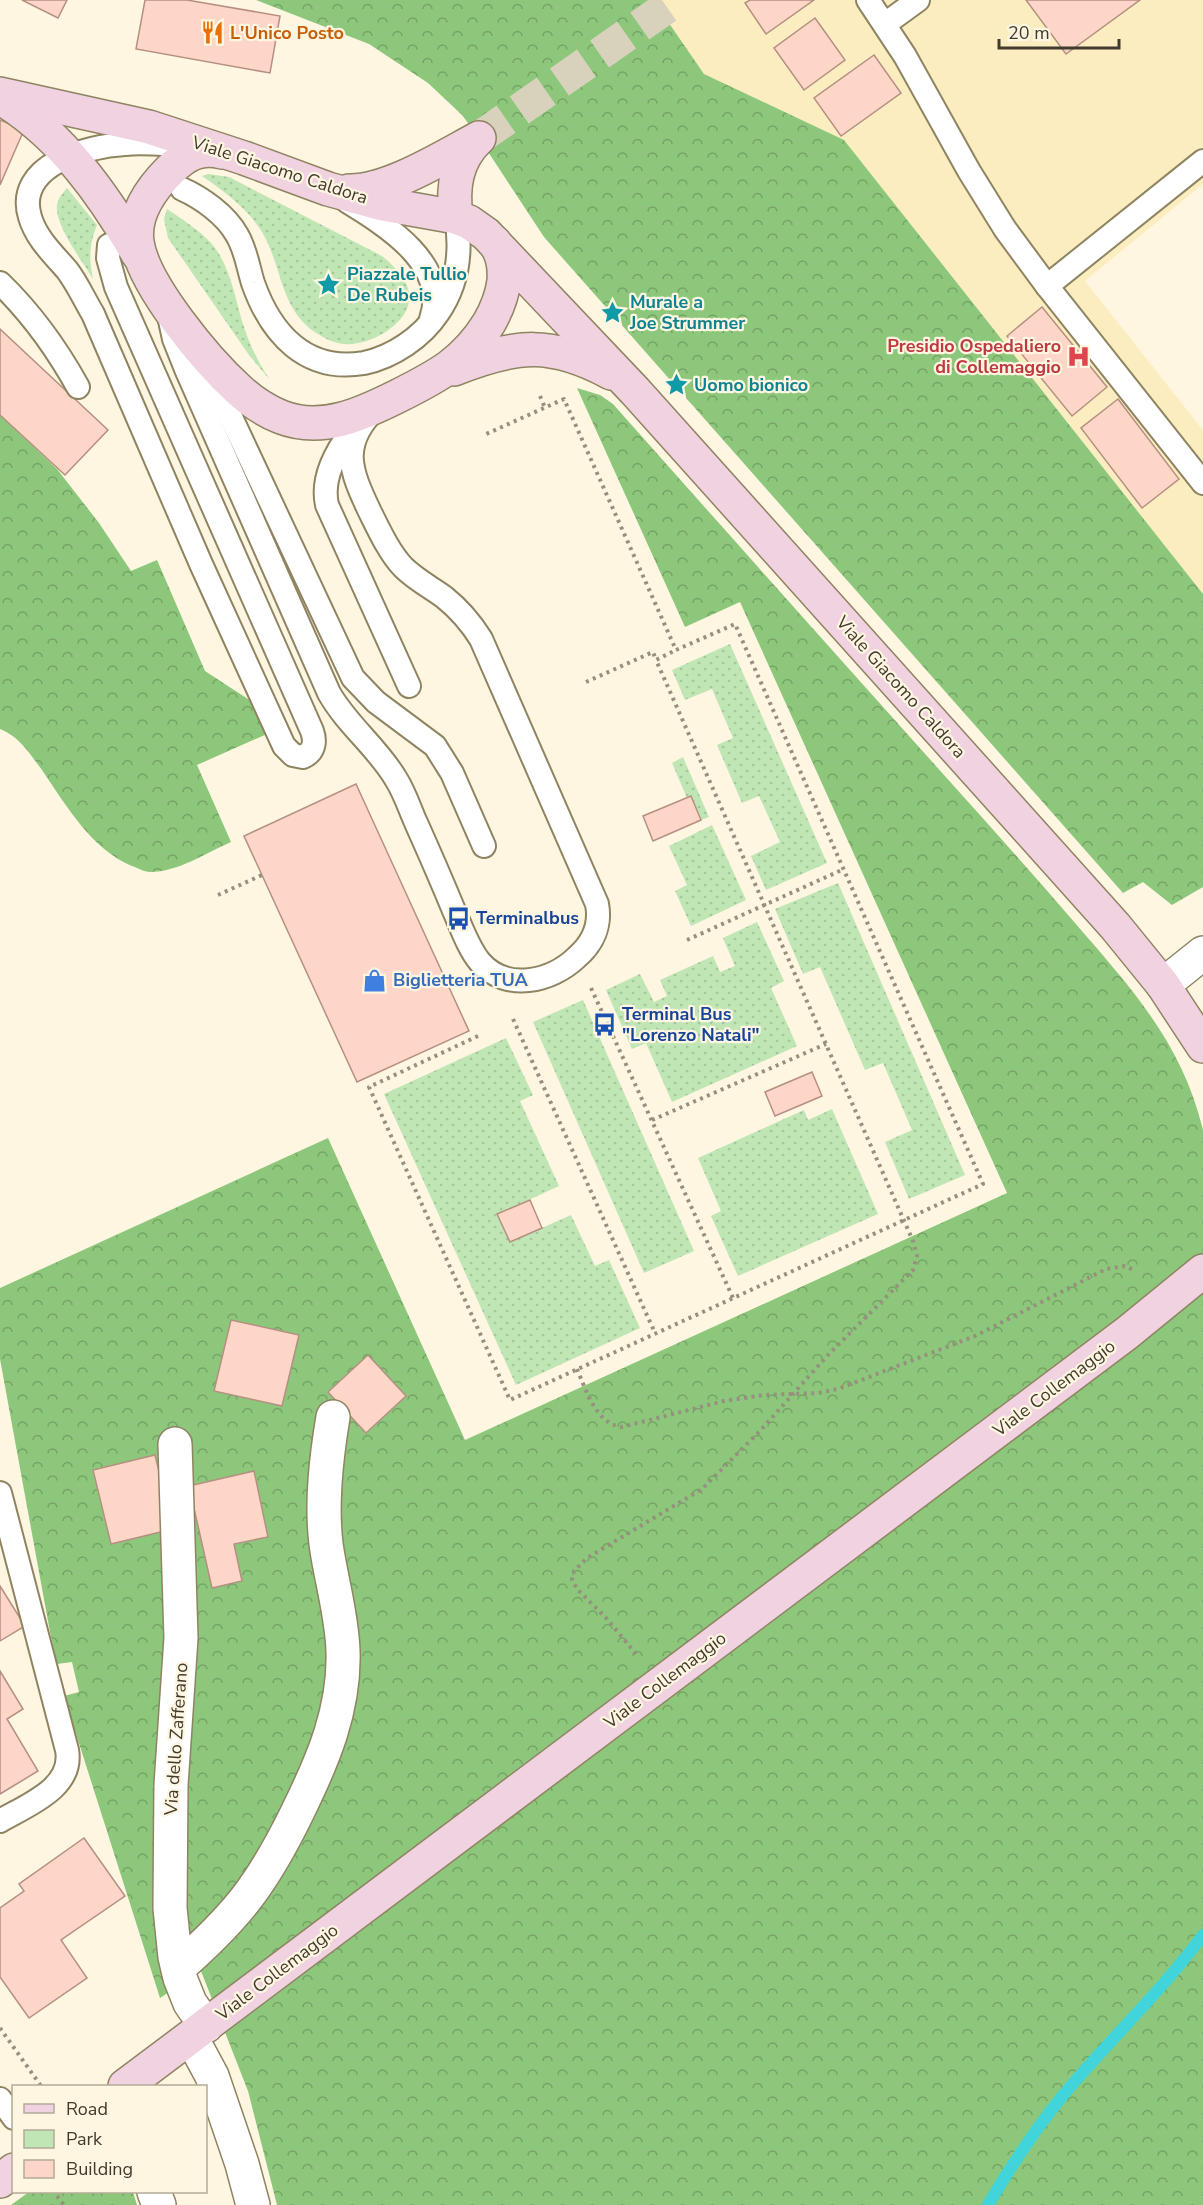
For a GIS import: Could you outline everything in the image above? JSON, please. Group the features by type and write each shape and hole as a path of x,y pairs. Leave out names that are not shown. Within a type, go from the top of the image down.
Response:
{"main road":[{"name":"Viale Giacomo Caldora","path":"0,96 149,127 328,189 383,204 456,217 476,226 586,337 635,391 1107,917 1163,985"},
{"name":"Viale Giacomo Caldora","path":"0,96 37,125 70,157 108,206 141,260"},
{"path":"328,189 359,191 379,186 423,167 479,138 467,150 458,168 455,186 456,217"},
{"path":"225,152 205,149 191,153 158,182 145,201 138,220 136,241 141,260 168,305 196,343 239,390 253,401 283,417 300,422 337,421 377,407 436,377 456,363 470,350 497,307 503,287 503,268 500,253 493,241"},
{"name":"Viale Giacomo Caldora","path":"436,377 493,356 525,349 545,350 585,360 615,375 635,391"},
{"path":"1163,985 1203,1046"},
{"name":"Viale Collemaggio","path":"126,2085 1118,1341 1203,1271"},
{"path":"0,2181 12,2172"}],"street":[{"path":"1163,985 1203,953"},
{"path":"178,1968 234,1913 266,1870 315,1775 338,1714 342,1691 343,1649 339,1611 326,1544 324,1507 333,1417"},
{"name":"Via dello Zafferano","path":"175,1444 182,1638 171,1785 170,1908 178,1968 242,2164 253,2205"}],"lane":[{"path":"868,0 925,90 969,171 1005,229 1047,286 1203,483"},
{"path":"885,24 918,0"},
{"path":"109,245 108,258 116,287 314,735 312,749 303,757 289,752 280,736 201,564 93,314 71,276 38,235 30,219 29,194 36,179 49,165 70,157 107,147 137,143 189,145 225,152"},
{"path":"1047,286 1203,161"},
{"path":"182,189 212,208 234,230 245,251 257,291 271,320 289,342 314,359 338,365 370,361 401,347 426,329 447,297 457,269 459,239 456,217"},
{"path":"328,189 379,222 417,256 429,275 434,296 435,307 426,329"},
{"path":"0,282 47,338 78,387"},
{"path":"168,305 174,339 186,369 329,693 344,716 377,753 396,779 479,960 500,977 518,982 536,979 571,963 584,951 598,924 597,904 481,639 473,626 453,605 412,576 402,565 377,527 355,479 352,459 355,441 364,420 377,407"},
{"path":"196,343 353,678 376,702 435,746 452,773 484,846"},
{"path":"377,407 360,421 336,454 327,480 326,499 329,511 409,686"},
{"path":"0,1493 67,1750 68,1765 54,1788 0,1821"},
{"path":"0,1544 26,1587"},
{"path":"0,2099 12,2115"}],"path":[{"path":"540,396 545,408"},
{"path":"484,435 564,399 676,650"},
{"path":"478,1036 369,1087 510,1400 982,1184 735,624 656,660"},
{"path":"586,682 652,652 826,1044 917,1256 913,1270 827,1356 760,1431 702,1489 587,1558 574,1571 572,1580 578,1590 607,1619 636,1654"},
{"path":"687,940 844,869"},
{"path":"218,895 262,875"},
{"path":"590,985 733,1298"},
{"path":"513,1019 655,1334"},
{"path":"651,1120 826,1044"},
{"path":"577,1369 600,1414 610,1424 628,1426 724,1401 838,1389 975,1336 1106,1269 1125,1266 1136,1271"},
{"path":"0,2028 40,2085"},
{"path":"57,2196 63,2205"}],"shaded area":[{"name":"Presidio Ospedaliero di Collemaggio","path":"652,0 1203,0 1203,184 1085,281 1203,430 1203,594 844,140 704,74"}],"green space":[{"path":"256,0 653,0 704,74 844,140 1203,594 1203,887 1172,905 1143,882 1123,893 544,237 462,115 428,83 369,44"},
{"path":"208,174 229,177 382,256 397,270 408,288 407,308 402,317 377,337 353,344 331,341 309,327 290,303 262,232 243,208 202,176"},
{"path":"67,188 97,225 90,252 93,279 64,232 57,213 58,200"},
{"path":"167,209 201,234 218,252 232,285 250,343 270,380 249,355 168,238 164,219"},
{"path":"577,388 600,395 613,404 1059,904 1116,971 1152,1019 1182,1070 1194,1099 1203,1130 1203,2205 277,2205 248,2091 201,1971 160,1998 64,1696 79,1692 72,1662 57,1664 50,1632 0,1359 0,1288 328,1138 465,1440 1007,1193 740,602 685,627"},
{"path":"0,415 57,469 99,523 131,571 157,560 205,671 254,703 267,734 197,765 231,842 192,861 171,869 150,872 117,858 104,849 81,825 24,746 13,736 0,729"},
{"path":"730,644 827,863 766,890 751,856 780,842 759,796 742,803 717,745 733,738 712,689 685,700 672,670"},
{"path":"683,757 709,817 701,820 691,796 687,798 672,763"},
{"path":"712,825 746,900 691,926 675,891 687,885 669,846"},
{"path":"838,883 965,1175 909,1199 885,1142 912,1130 883,1063 865,1070 820,967 803,974 775,909"},
{"path":"757,922 784,981 771,988 797,1046 672,1102 646,1043 632,1049 606,990 640,974 654,1002 667,996 660,980 713,956 720,972 735,966 723,938"},
{"path":"583,1000 694,1251 644,1273 533,1022"},
{"path":"506,1038 533,1095 520,1101 559,1186 498,1214 510,1242 571,1215 595,1266 609,1260 640,1328 516,1385 384,1094"},
{"path":"832,1109 878,1214 738,1276 711,1216 721,1211 698,1158 804,1110 808,1120"},
{"path":"28,2193 133,2193 137,2205 11,2205"}],"building":[{"path":"22,0 67,0 58,18"},
{"path":"145,0 187,0 280,16 270,73 136,49"},
{"path":"750,0 814,0 766,34 745,3"},
{"path":"1026,0 1140,0 1066,54"},
{"path":"815,18 845,60 804,90 774,48"},
{"path":"874,55 901,93 841,136 814,98"},
{"path":"0,120 24,130 0,185"},
{"path":"1042,307 1107,387 1072,416 1007,336"},
{"path":"0,329 108,430 65,475 0,415"},
{"path":"1118,399 1179,479 1142,508 1081,428"},
{"path":"356,784 469,1031 357,1082 244,836"},
{"path":"691,796 701,820 653,841 643,816"},
{"path":"812,1072 822,1096 775,1116 765,1092"},
{"path":"530,1200 542,1228 510,1242 497,1214"},
{"path":"231,1320 299,1335 282,1406 214,1391"},
{"path":"368,1355 406,1396 366,1433 328,1392"},
{"path":"155,1455 173,1529 111,1544 93,1470"},
{"path":"254,1471 268,1537 234,1544 242,1581 212,1588 189,1486"},
{"path":"0,1586 25,1626 0,1641"},
{"path":"0,1671 23,1709 7,1719 38,1771 0,1794"},
{"path":"84,1838 125,1896 61,1940 87,1978 29,2018 0,1977 0,1908 24,1891 19,1884"}],"waterway":[{"path":"988,2205 1052,2109 1203,1935"}],"tunnel":[{"path":"479,138 677,0"}],"place":[{"name":"L'Unico Posto","path":"212,33"},
{"name":"Piazzale Tullio De Rubeis","path":"329,284"},
{"name":"Murale a Joe Strummer","path":"612,312"},
{"name":"Presidio Ospedaliero di Collemaggio","path":"1079,356"},
{"name":"Uomo bionico","path":"676,385"},
{"name":"Terminalbus","path":"458,918"},
{"name":"Biglietteria TUA","path":"375,980"},
{"name":"Terminal Bus \"Lorenzo Natali\"","path":"604,1024"}]}
